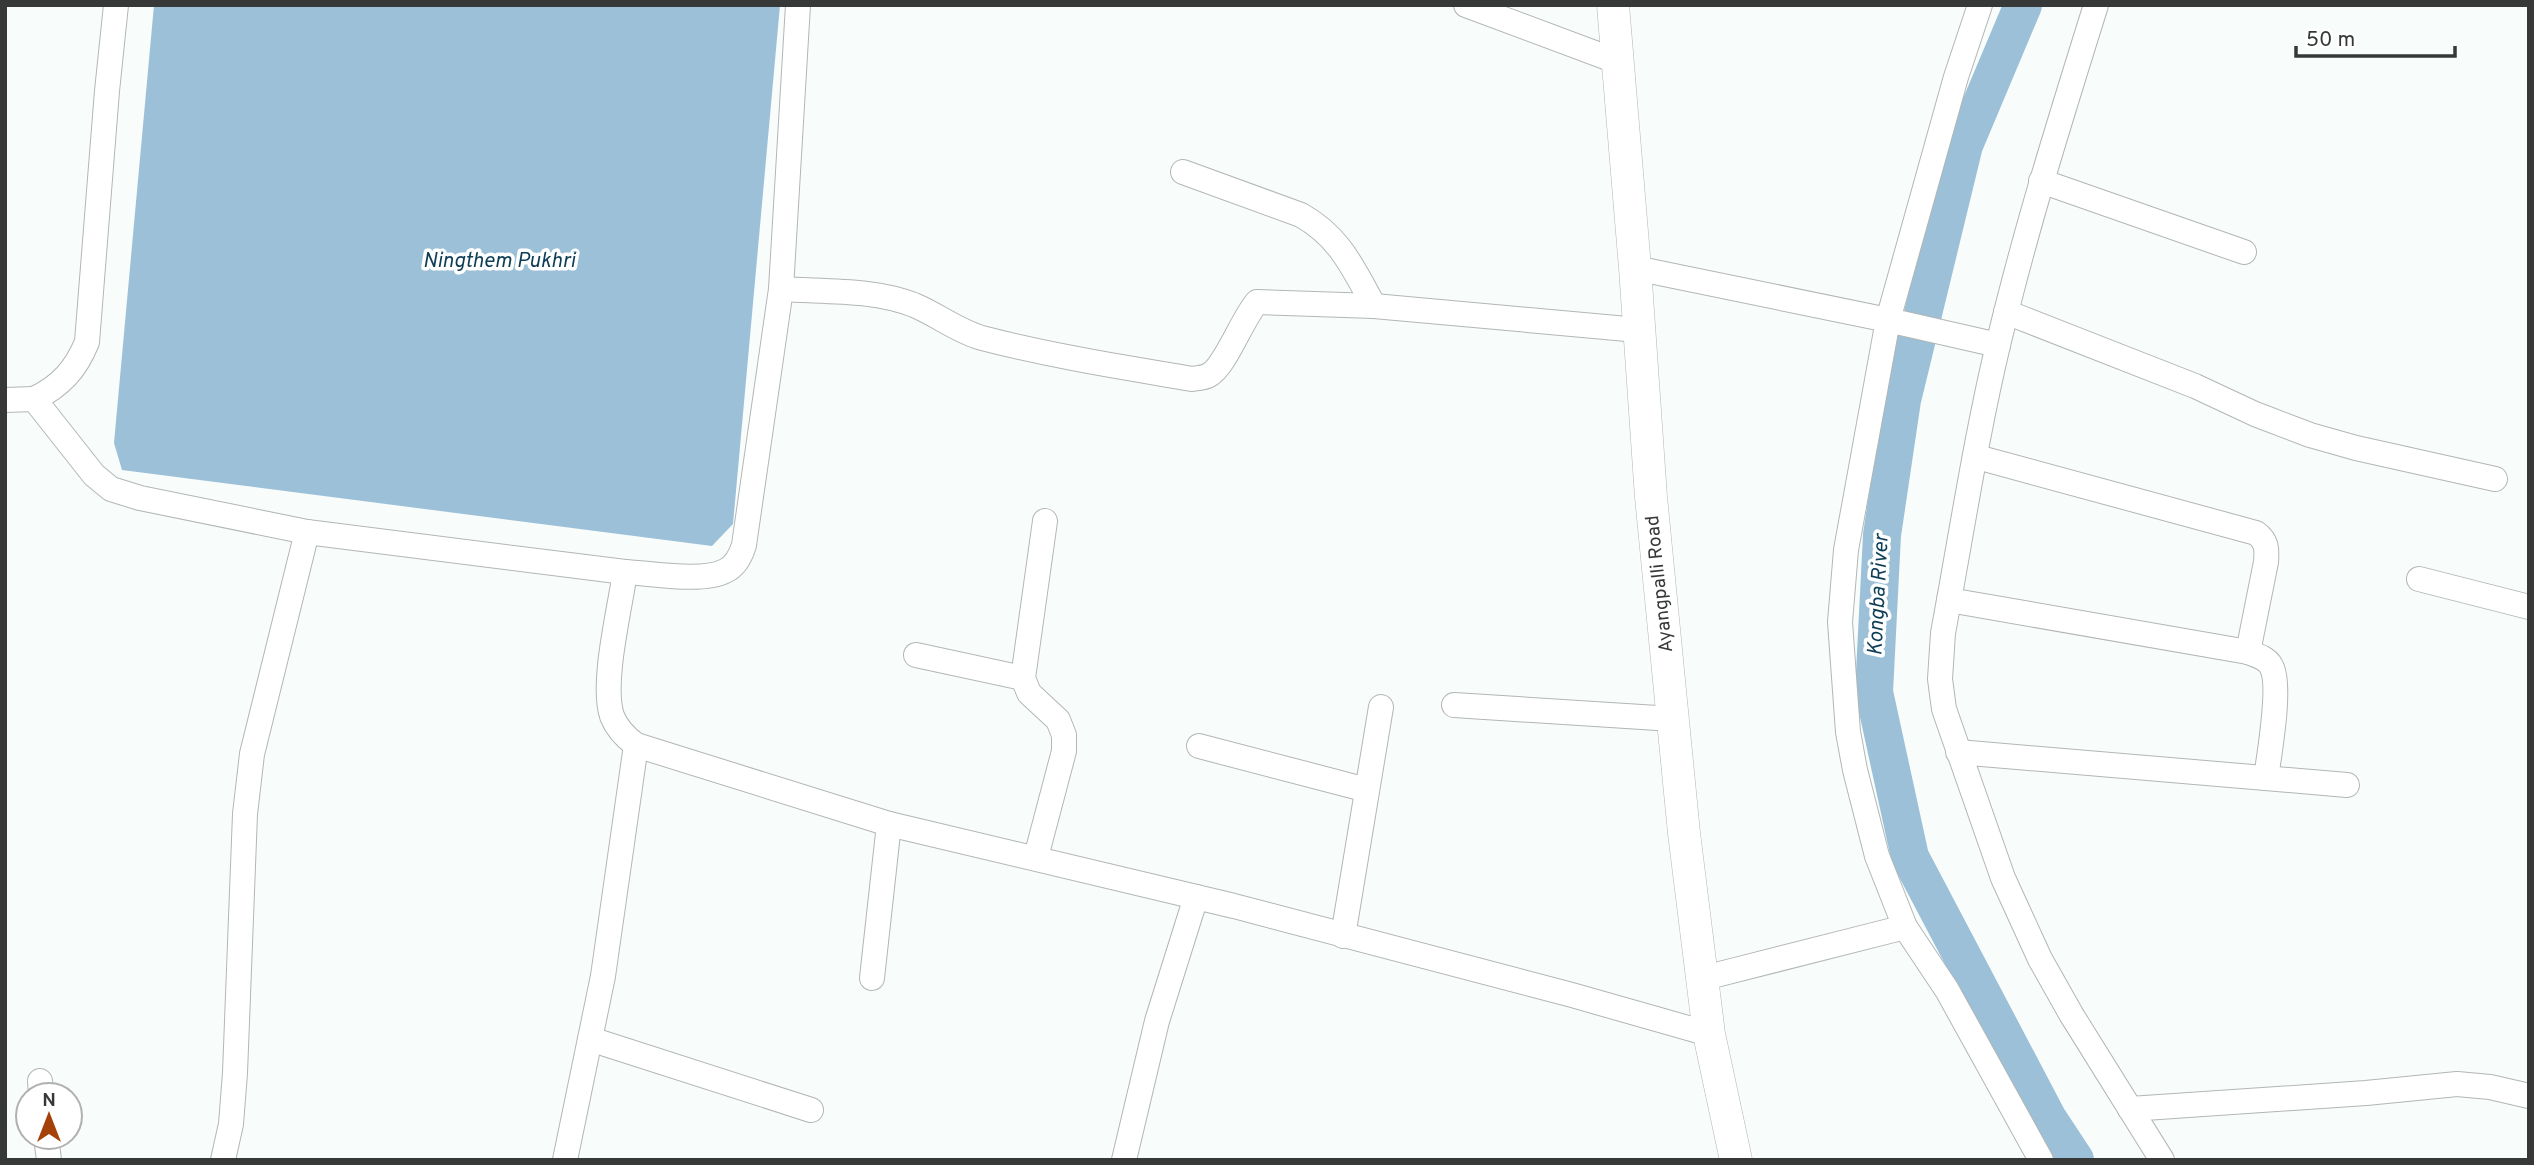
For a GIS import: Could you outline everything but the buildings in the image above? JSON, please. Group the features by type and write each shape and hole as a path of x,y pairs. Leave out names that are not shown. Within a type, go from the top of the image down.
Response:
{"street":[{"path":"5,400 34,399 52,391 64,381 80,359 87,342 116,5"},
{"path":"34,399 80,460 111,489 140,498 307,532 625,572 703,576 726,571 739,559 744,545 781,289 798,5"},
{"path":"1466,5 1616,61"},
{"name":"Ayangpalli Road","path":"1614,5 1616,61 1636,268 1638,330 1684,834 1709,1034 1736,1160"},
{"path":"1980,5 1956,77 1846,550 1840,622 1848,732 1877,856 1905,927 1947,990 2041,1160"},
{"path":"2096,5 2041,181 2006,312 1988,342 1976,457 1943,633 1940,679 1944,709 1958,752 2003,878 2040,959 2162,1160"},
{"path":"1183,173 1301,215 1319,225 1333,238 1348,259 1374,306"},
{"path":"2041,181 2244,252"},
{"path":"1636,268 1988,342"},
{"path":"781,289 877,295 916,306 964,333 1047,353 1192,379 1207,376 1216,369 1248,312 1257,302 1374,306 1638,330"},
{"path":"2006,312 2310,435 2495,479"},
{"path":"1976,457 2256,533 2262,538 2267,550 2248,652"},
{"path":"1036,857 1064,751 1064,735 1058,720 1029,693 1023,678 1045,521"},
{"path":"223,1160 231,1124 235,1073 244,814 252,754 307,532"},
{"path":"625,572 607,691 612,716 620,733 636,745 890,824 1196,897 1572,995 1709,1034"},
{"path":"2419,579 2529,607"},
{"path":"1949,600 2248,652 2265,659 2271,665 2276,686 2266,778"},
{"path":"916,655 1023,678"},
{"path":"1454,705 1673,719"},
{"path":"1343,936 1381,706"},
{"path":"565,1160 603,976 636,745"},
{"path":"1199,746 1367,790"},
{"path":"1958,752 2347,785"},
{"path":"872,978 890,824"},
{"path":"1124,1160 1157,1021 1196,897"},
{"path":"1704,978 1905,927"},
{"path":"590,1039 811,1110"},
{"path":"2130,1109 2457,1084 2490,1087 2529,1096"}],"water":[{"name":"Ningthem Pukhri","path":"154,5 780,5 733,524 712,546 122,470 114,443"}],"waterway":[{"name":"Kongba River","path":"2023,5 1964,145 1902,400 1882,535 1874,692 1910,857 2048,1119 2075,1160"}]}
